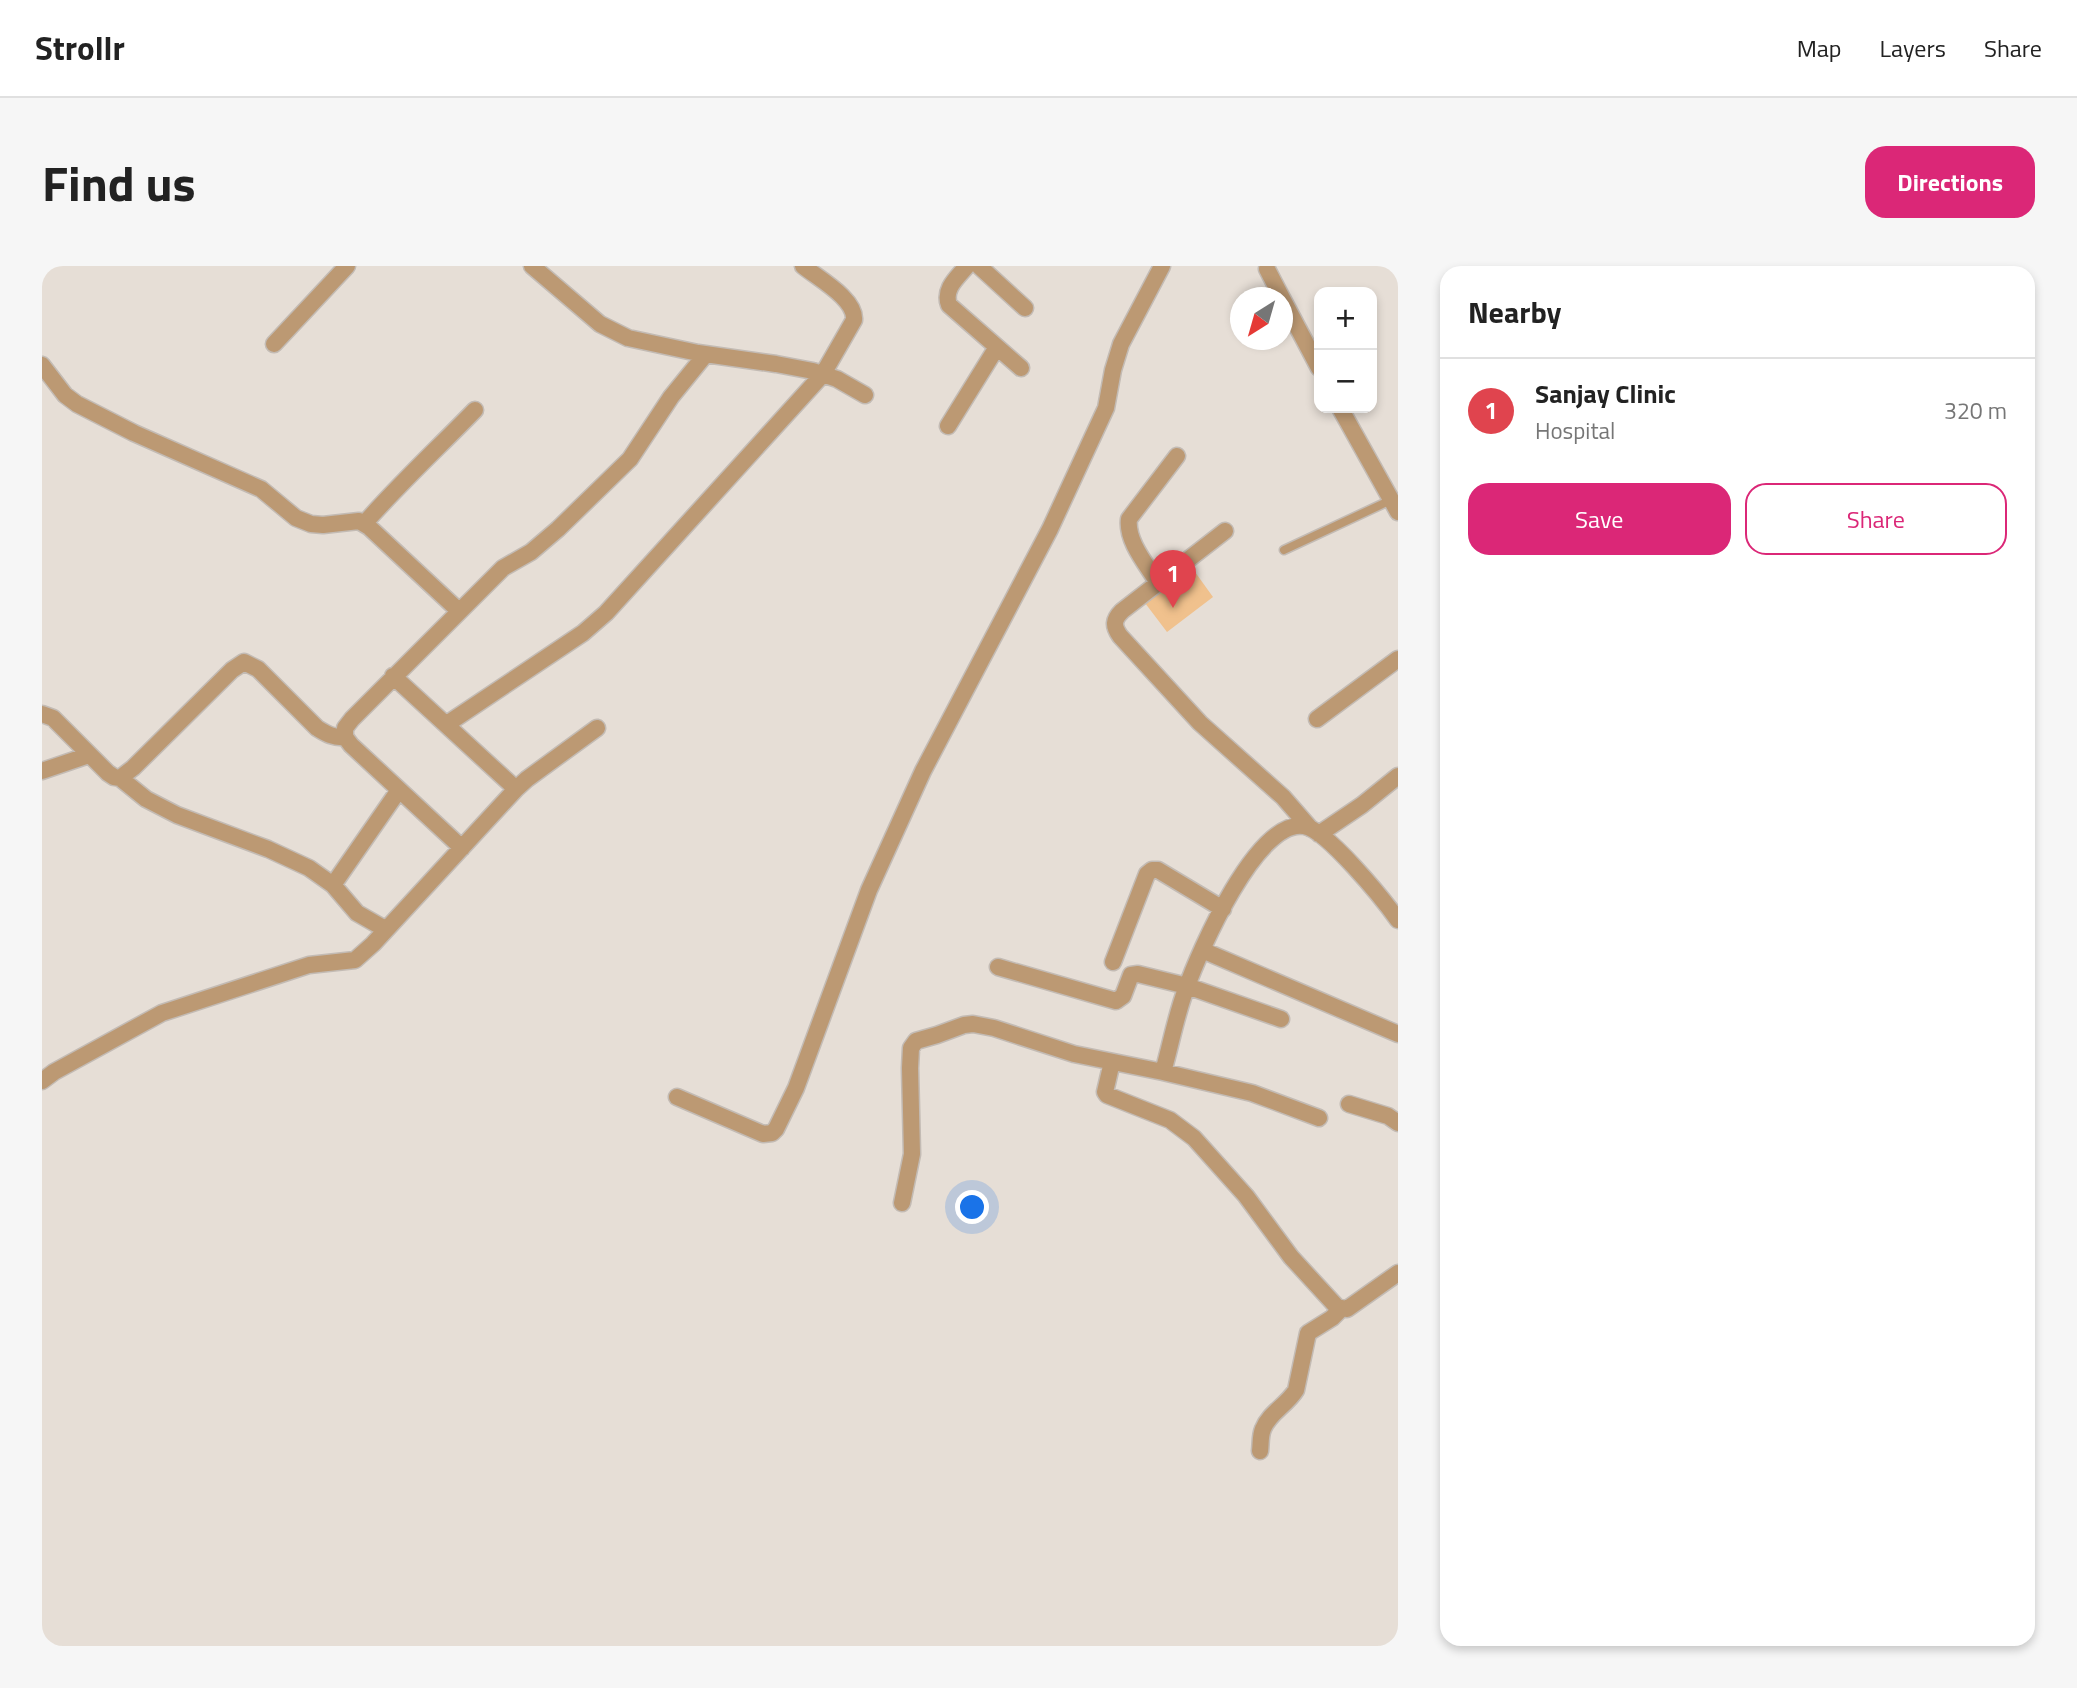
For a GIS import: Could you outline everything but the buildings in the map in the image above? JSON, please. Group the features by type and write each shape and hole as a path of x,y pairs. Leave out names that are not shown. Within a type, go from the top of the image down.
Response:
{"street":[{"path":"274,344 347,266"},
{"path":"532,266 590,316 613,332 640,342 823,374 864,395"},
{"path":"447,724 583,634 606,613 823,374 854,320 855,313 849,303 803,266"},
{"path":"967,266 949,288 946,297 949,305 1021,368"},
{"path":"979,266 1025,309"},
{"path":"677,1097 763,1134 772,1133 776,1129 800,1075 869,890 922,771 1050,529 1106,408 1112,370 1121,344 1163,266"},
{"path":"1267,269 1276,287"},
{"path":"1293,319 1314,359"},
{"path":"948,426 997,347"},
{"path":"461,848 351,745 345,737 345,728 393,676 503,568 531,552 558,529 630,459 671,397 706,354"},
{"path":"42,365 65,395 77,404 143,437 261,489 296,518 323,525 359,521 459,611"},
{"path":"364,524 391,493 475,410"},
{"path":"1343,413 1395,506"},
{"path":"1158,583 1132,540 1129,519 1177,456"},
{"path":"1226,531 1117,615 1114,623 1116,630 1199,723 1276,790 1315,831 1345,857 1381,895 1398,920"},
{"path":"1317,719 1398,659"},
{"path":"120,778 232,670 244,662 258,669 317,728 337,738 345,737"},
{"path":"393,676 516,789"},
{"path":"42,714 53,718 114,777 120,778 146,799 170,812 309,868 333,885 357,913 385,929"},
{"path":"42,1081 162,1013 309,965 355,960 373,944 516,789 539,769 597,729"},
{"path":"42,771 89,755"},
{"path":"1163,1072 1187,986 1202,950 1249,863 1261,847 1297,825 1315,831 1362,805 1398,776"},
{"path":"333,885 399,790"},
{"path":"1113,962 1147,874 1152,870 1158,870 1223,909"},
{"path":"1202,950 1398,1034"},
{"path":"998,967 1116,1002 1123,996 1131,975 1138,974 1187,986 1281,1018"},
{"path":"902,1203 912,1154 911,1048 916,1041 973,1024 1074,1054 1252,1093 1319,1118"},
{"path":"1112,1062 1105,1092 1107,1095 1170,1120 1194,1138 1246,1196 1290,1256 1341,1309"},
{"path":"1349,1104 1388,1116 1398,1123"},
{"path":"1260,1451 1263,1427 1296,1390 1308,1333 1398,1273"}],"lane":[{"path":"1284,550 1395,506"}],"place":[{"name":"Sanjay Clinic","path":"1173,608"}]}
